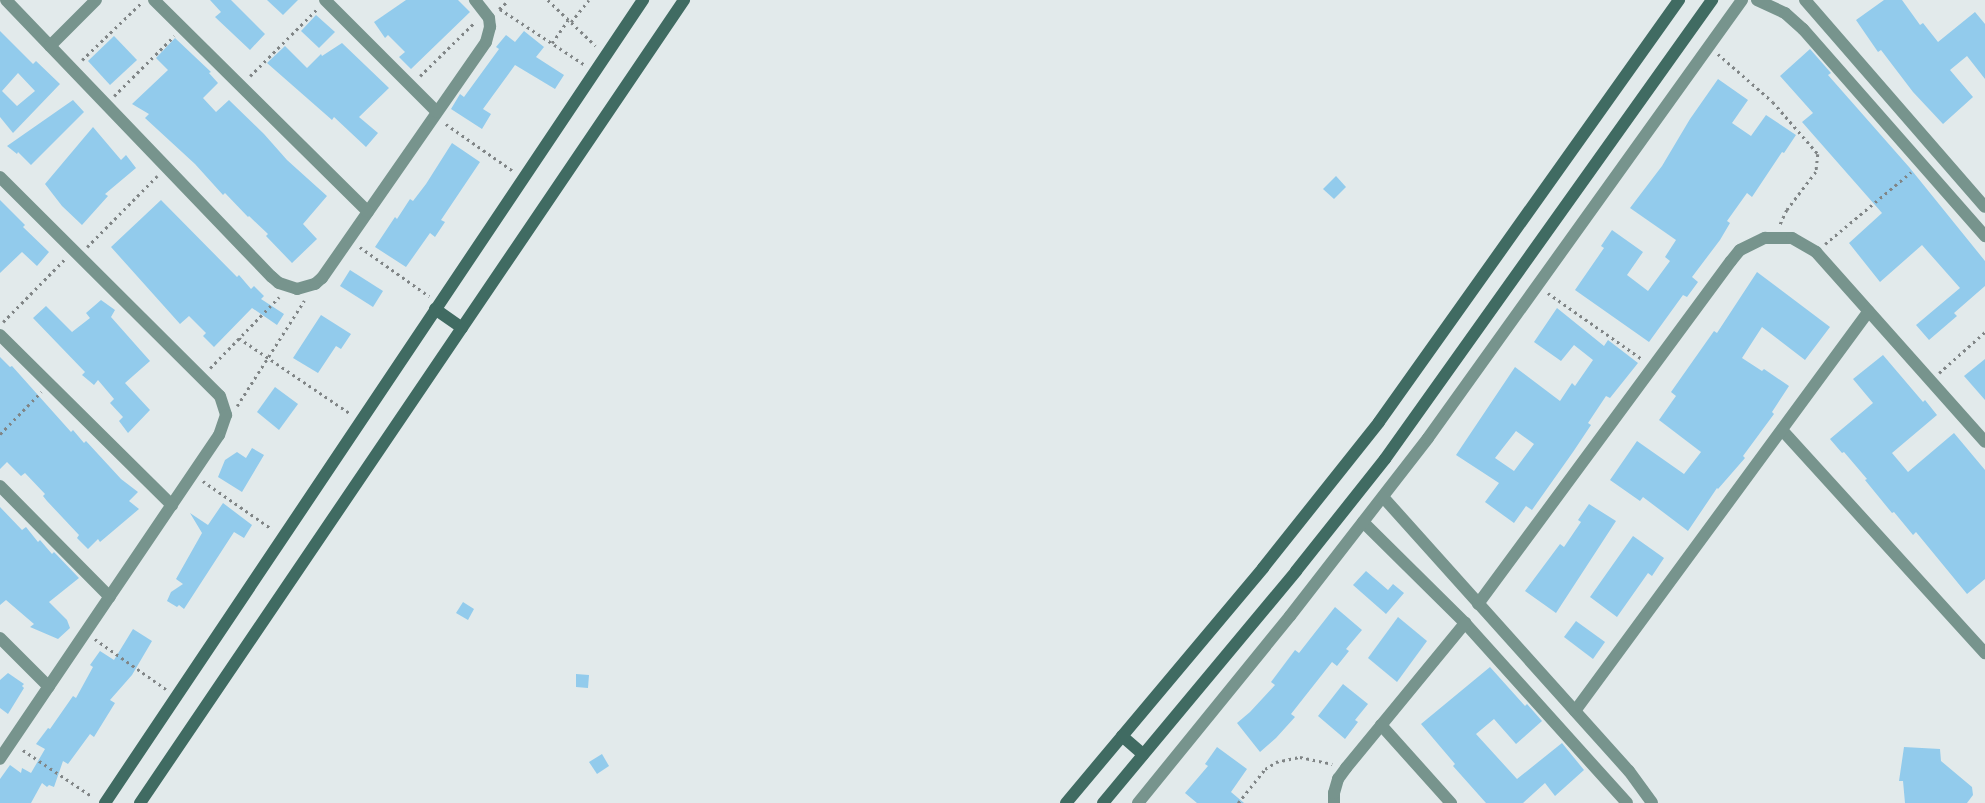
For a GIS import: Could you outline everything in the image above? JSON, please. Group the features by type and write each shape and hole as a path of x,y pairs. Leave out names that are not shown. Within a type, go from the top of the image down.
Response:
{"street":[{"path":"6,0 272,277 288,288 306,288 322,278 489,35 490,27 486,12 475,0"},
{"path":"50,46 96,0"},
{"path":"154,0 368,212"},
{"path":"326,0 436,114"},
{"path":"140,803 684,0"},
{"path":"1066,803 1263,568 1379,422 1679,0"},
{"path":"1103,803 1296,571 1386,459 1712,0"},
{"path":"1143,801 1428,438 1742,0"},
{"path":"1756,0 1785,13 1803,29 1985,236"},
{"path":"1805,0 1985,207"},
{"path":"100,800 176,696 606,56 638,2"},
{"path":"0,177 202,377 223,400 226,415 224,426 193,474 0,759"},
{"path":"1478,604 1740,250 1765,238 1778,236 1792,238 1816,252 1985,442"},
{"path":"437,306 462,328"},
{"path":"1575,711 1870,312"},
{"path":"0,334 49,385 172,505"},
{"path":"1782,430 1985,654"},
{"path":"0,486 110,596"},
{"path":"1383,497 1629,771 1652,803"},
{"path":"1363,522 1465,623 1627,803"},
{"path":"1334,803 1334,793 1338,779 1346,768 1465,623"},
{"path":"0,638 49,687"},
{"path":"1381,725 1451,803"},
{"path":"1122,736 1143,754"}],"path":[{"path":"73,69 144,0"},
{"path":"241,86 326,0"},
{"path":"548,0 606,56"},
{"path":"552,43 589,0"},
{"path":"499,9 595,72"},
{"path":"410,86 486,12"},
{"path":"106,104 182,28"},
{"path":"1709,46 1773,102 1818,154 1816,172 1787,210 1778,236"},
{"path":"436,114 523,178"},
{"path":"1816,252 1921,163"},
{"path":"0,324 165,167"},
{"path":"348,239 437,306"},
{"path":"224,426 315,284"},
{"path":"1536,286 1653,366"},
{"path":"202,377 288,288"},
{"path":"1930,380 1985,332"},
{"path":"239,338 268,356 360,421"},
{"path":"0,434 49,385"},
{"path":"193,474 282,536"},
{"path":"86,632 176,696"},
{"path":"12,742 100,800"},
{"path":"1238,803 1265,769 1288,758 1300,757 1346,768"}],"building":[{"path":"210,0 231,0 265,34 250,50 215,17 221,12"},
{"path":"267,0 298,0 283,15"},
{"path":"406,0 458,0 470,12 411,69 399,57 405,52 388,35 385,38 374,22"},
{"path":"1884,0 1902,0 1920,25 1923,23 1938,42 1975,12 1985,24 1985,79 1967,56 1950,70 1973,97 1943,124 1913,92 1881,50 1878,52 1856,20"},
{"path":"316,15 335,32 319,48 301,31"},
{"path":"0,31 33,64 36,61 60,84 13,133 0,117","holes":["18,73 35,91 17,106 2,91"]},
{"path":"524,31 544,47 536,57 564,75 555,89 515,65 483,109 491,114 482,129 451,109 460,94 464,97 499,49 496,47 506,35 515,42"},
{"path":"114,36 137,60 110,85 88,61"},
{"path":"175,38 211,72 209,73 218,83 203,98 216,112 229,100 264,134 287,160 327,196 303,224 317,239 292,263 266,236 268,234 225,193 223,195 195,164 145,118 149,114 132,104 168,70 156,58"},
{"path":"342,43 389,88 359,117 378,133 366,147 334,117 332,120 267,63 285,46 307,68 321,54 322,56"},
{"path":"1810,49 1831,73 1828,75 1909,167 1985,261 1985,286 1954,313 1957,316 1929,340 1916,325 1960,288 1922,245 1880,282 1849,243 1882,213 1802,122 1813,113 1780,76"},
{"path":"1718,79 1748,100 1732,123 1751,136 1766,115 1796,135 1784,153 1782,152 1752,197 1747,193 1727,221 1730,223 1720,240 1692,277 1698,282 1687,297 1683,295 1649,342 1575,290 1604,248 1601,246 1612,230 1643,252 1627,275 1648,291 1670,261 1665,257 1676,240 1630,208 1662,166 1690,119"},
{"path":"73,100 84,112 31,165 18,152 17,154 7,146"},
{"path":"93,127 121,160 126,155 136,168 105,194 108,196 82,225 62,206 45,184"},
{"path":"452,143 480,162 441,220 445,222 435,237 430,233 406,267 375,247 395,217 397,219 410,199 413,201 426,184"},
{"path":"1336,176 1346,187 1334,199 1323,189"},
{"path":"0,200 25,225 23,227 49,252 37,266 22,252 0,273"},
{"path":"161,200 237,277 239,275 251,289 254,286 264,296 261,299 284,314 277,325 252,308 214,347 203,336 206,333 189,316 180,324 111,247"},
{"path":"350,270 383,291 373,307 340,286"},
{"path":"1757,272 1830,327 1805,360 1762,327 1742,358 1762,371 1764,369 1789,386 1772,412 1774,414 1743,456 1745,458 1717,488 1688,531 1643,497 1640,501 1610,480 1637,441 1684,474 1701,452 1659,420 1676,396 1671,392 1714,331 1717,333"},
{"path":"101,300 115,310 111,317 150,361 125,383 150,410 128,433 119,421 123,417 110,403 114,399 98,380 94,385 82,375 85,372 33,318 46,306 72,332 90,318 86,313"},
{"path":"1557,308 1604,346 1608,340 1638,363 1610,398 1606,396 1588,423 1591,425 1532,510 1526,506 1514,523 1485,502 1499,483 1456,455 1515,367 1560,401 1572,383 1575,386 1593,360 1574,345 1561,361 1534,342","holes":["1516,431 1534,444 1514,471 1495,458"]},
{"path":"321,315 351,334 341,349 336,346 318,373 293,358"},
{"path":"1883,355 1923,402 1925,400 1937,415 1892,453 1908,472 1954,433 1985,470 1985,579 1967,594 1916,532 1913,535 1894,512 1892,513 1865,480 1867,479 1830,439 1873,403 1853,379"},
{"path":"0,357 10,367 12,366 71,432 73,430 84,443 86,441 121,479 138,492 129,501 139,509 100,542 98,539 88,549 77,538 79,535 47,501 43,496 45,494 25,473 21,476 7,462 0,469"},
{"path":"1985,359 1985,400 1964,376"},
{"path":"275,387 298,404 279,430 257,412"},
{"path":"252,448 264,455 242,492 218,477 225,460 237,452 246,458"},
{"path":"223,503 252,525 244,538 234,532 184,609 179,605 177,607 167,601 171,592 183,584 176,579 202,533 190,513 208,525"},
{"path":"1589,504 1616,521 1556,613 1525,591 1560,544 1564,547 1581,522 1578,520"},
{"path":"0,507 22,530 26,527 38,542 40,540 52,554 54,552 79,578 49,602 67,620 70,628 58,639 30,627 34,624 6,600 0,605"},
{"path":"1633,536 1664,558 1652,576 1648,573 1617,617 1590,597"},
{"path":"1366,571 1388,590 1393,584 1404,593 1386,614 1353,585"},
{"path":"463,602 474,609 468,620 456,613"},
{"path":"1335,607 1362,630 1346,649 1349,651 1337,666 1332,662 1291,714 1295,717 1260,752 1237,723 1275,685 1271,682 1295,650 1299,653"},
{"path":"1398,617 1427,641 1397,682 1368,658"},
{"path":"1576,621 1605,642 1593,659 1564,637"},
{"path":"133,629 152,641 132,675 110,700 115,703 94,737 90,734 68,764 63,761 54,787 49,785 47,787 42,783 31,803 0,803 0,779 10,765 21,773 22,768 31,773 45,749 36,744 48,728 50,729 73,696 76,698 93,667 90,665 100,651 114,660"},
{"path":"1490,667 1525,706 1527,704 1542,721 1516,744 1494,719 1476,734 1517,779 1562,743 1584,770 1555,796 1545,783 1523,803 1486,803 1453,766 1455,764 1421,724"},
{"path":"8,673 24,684 22,686 24,688 8,714 0,708 0,680"},
{"path":"576,674 589,675 588,688 576,687"},
{"path":"1343,684 1368,704 1355,720 1358,722 1345,739 1318,716"},
{"path":"1217,747 1247,769 1231,792 1244,803 1197,803 1185,793 1208,766 1205,764"},
{"path":"1904,747 1940,749 1941,761 1972,787 1973,795 1967,803 1905,803 1903,781 1899,781"},
{"path":"602,754 609,766 597,774 589,762"}]}
